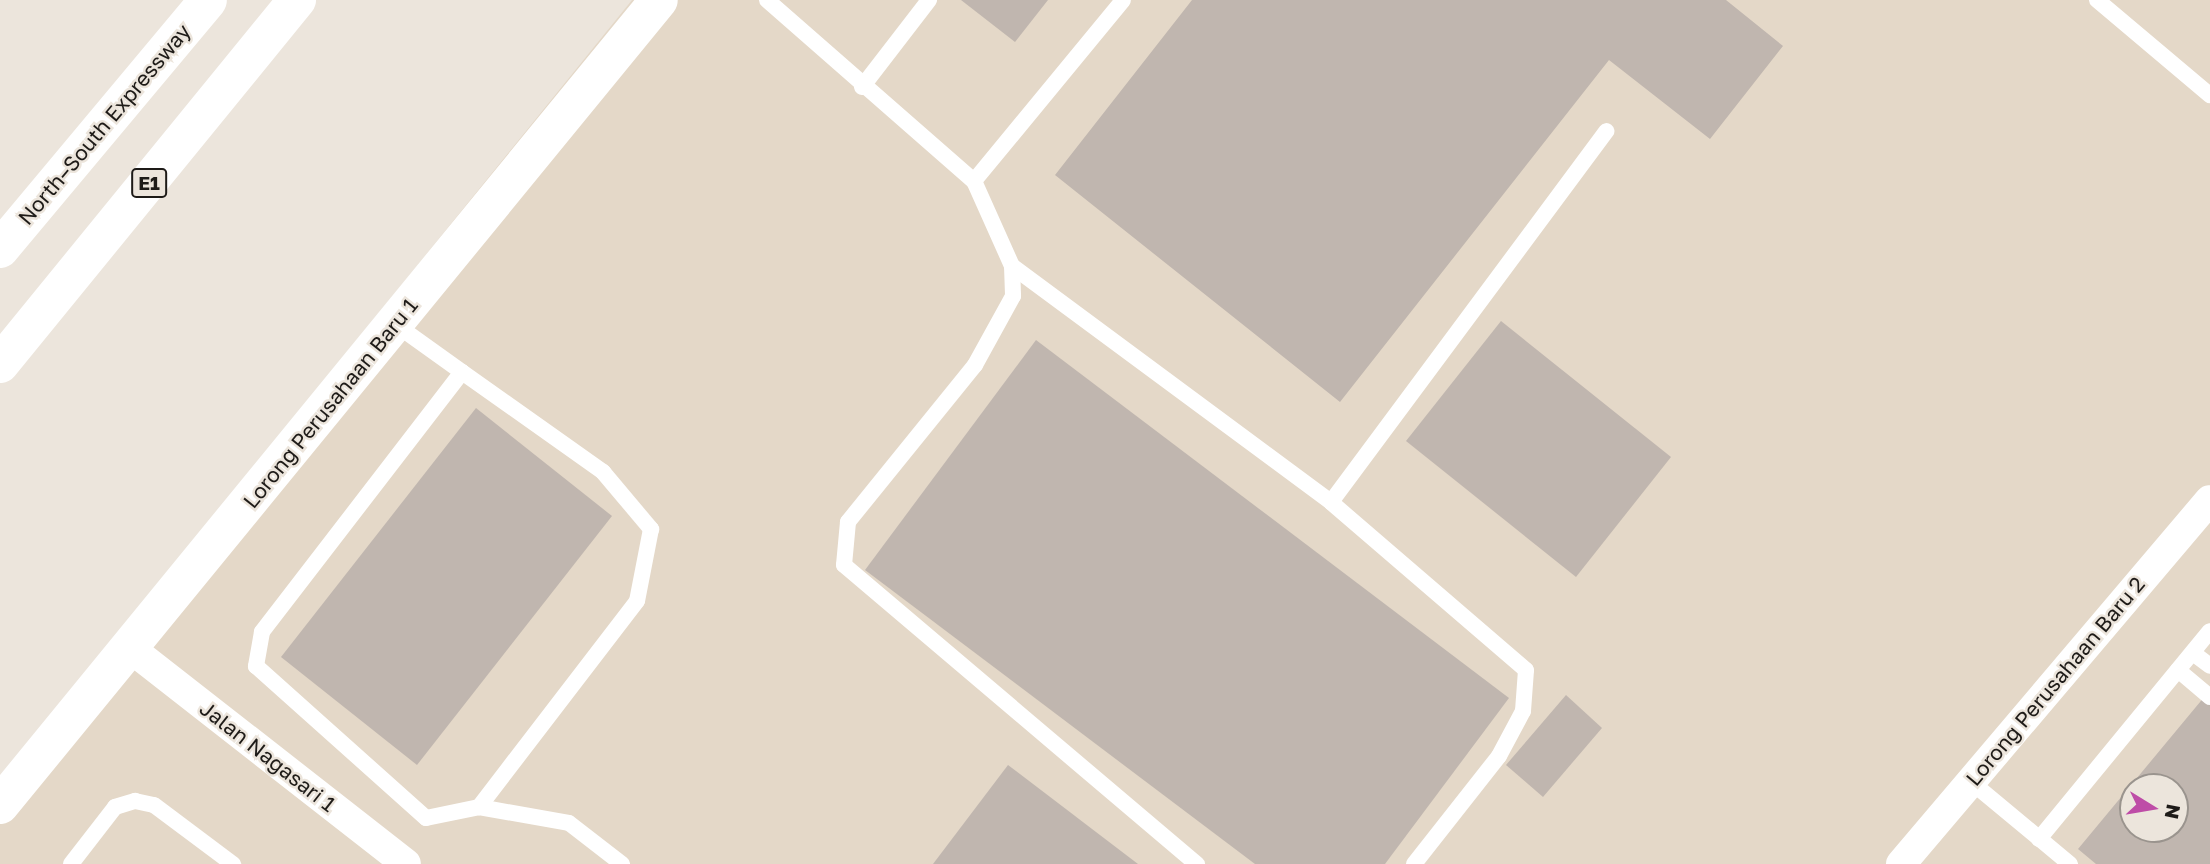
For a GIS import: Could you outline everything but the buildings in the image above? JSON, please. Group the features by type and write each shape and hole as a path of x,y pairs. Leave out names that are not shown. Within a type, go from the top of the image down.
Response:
{"main road":[{"name":"North–South Expressway","path":"0,249 208,0"},
{"name":"E1","path":"0,365 297,0"},
{"name":"Lorong Perusahaan Baru 1","path":"0,805 659,0"}],"street":[{"name":"Lorong Perusahaan Baru 2","path":"1901,864 2210,500"},
{"name":"Jalan Nagasari 1","path":"130,648 405,864"}],"lane":[{"path":"767,0 862,87 974,181 1012,266 1013,296 975,365 848,522 844,565 1197,864"},
{"path":"862,87 929,0"},
{"path":"974,181 1123,0"},
{"path":"2097,0 2210,95"},
{"path":"1331,502 1607,131"},
{"path":"1012,266 1331,502 1526,670 1523,711 1499,756 1414,864"},
{"path":"395,324 603,471 651,529 637,601 479,807"},
{"path":"461,372 262,632 257,666 426,818 479,807 569,823 622,864"},
{"path":"2039,839 2210,631"},
{"path":"2193,653 2210,667"},
{"path":"2178,670 2210,696"},
{"path":"1970,781 2065,863"},
{"path":"71,864 115,807 135,801 154,805 233,864"}],"shaded area":[{"path":"632,0 2210,0 2210,864 0,864 0,781"}]}
